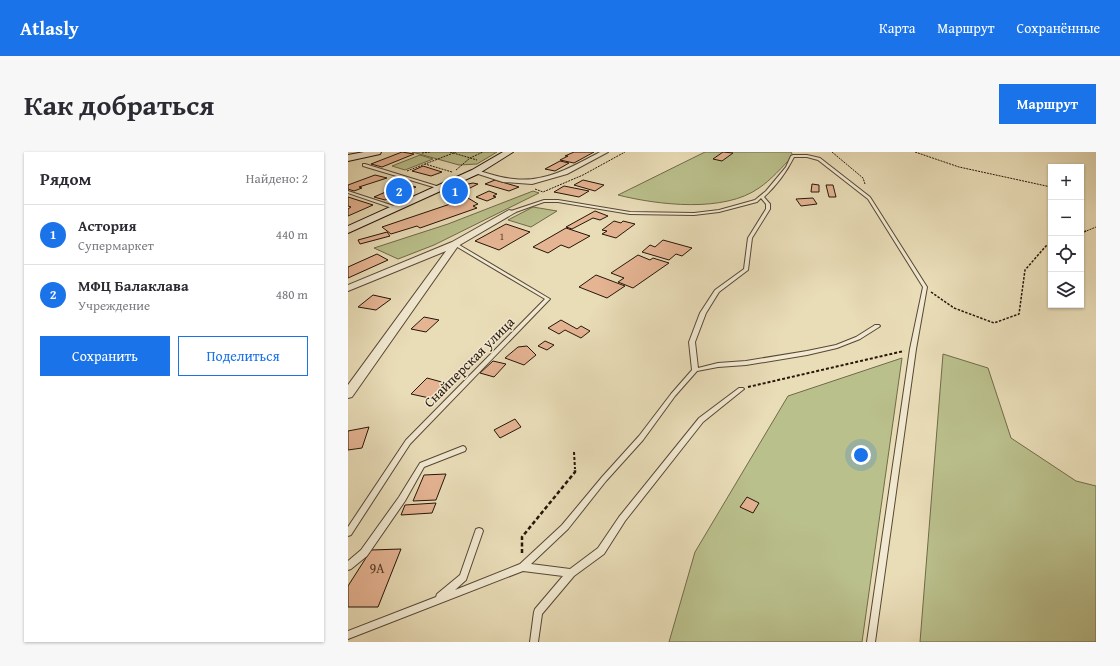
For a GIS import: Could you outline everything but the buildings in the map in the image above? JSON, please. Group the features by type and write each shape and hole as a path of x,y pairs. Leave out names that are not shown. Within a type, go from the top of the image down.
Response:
{"main road":[{"path":"348,158 377,152"},
{"path":"348,230 475,172 509,152"}],"street":[{"path":"475,172 511,181 530,182 550,176 605,152"},
{"path":"348,288 455,244 512,212"},
{"path":"348,394 455,244"}],"lane":[{"path":"512,212 544,201 558,200 630,213 694,214 719,211 756,201 762,197 787,167 793,156 807,156 819,159 869,198 925,287 913,349 871,642"},
{"path":"364,165 441,188"},
{"path":"388,172 396,169"},
{"path":"348,192 396,208"},
{"path":"695,370 692,342 703,313 717,291 746,270 750,238 768,210 768,204 762,197"},
{"name":"Снайперская улица","path":"348,533 408,442 548,299 455,244"},
{"path":"348,635 523,567 565,527 641,438 673,395 695,370 814,352 837,346 858,338 877,326"},
{"path":"534,642 538,612 571,573 601,551 622,519 701,420 741,389"},
{"path":"348,566 364,554 402,499 422,465 463,449"},
{"path":"436,600 463,577 479,531"},
{"path":"523,567 571,573"}],"path":[{"path":"422,153 430,152"},
{"path":"450,152 483,162"},
{"path":"398,175 456,152"},
{"path":"446,175 470,158 483,152"},
{"path":"543,192 583,175 625,152"},
{"path":"832,152 863,178 869,198"},
{"path":"915,152 959,167 1048,186"},
{"path":"425,164 452,172"},
{"path":"1084,232 1096,227"},
{"path":"925,287 954,308 994,322 1019,314 1025,270 1048,245"},
{"path":"741,389 913,349"},
{"path":"523,567 522,537 575,472 574,452"}],"green space":[{"path":"412,152 497,152 477,164 459,165"},
{"path":"705,152 791,152 793,156 759,188 745,196 728,201 710,204 671,204 634,199 618,195"},
{"path":"420,155 433,159 405,170 392,166"},
{"path":"533,191 539,193 434,245 398,259 374,248 448,224"},
{"path":"533,207 557,211 531,227 508,220"},
{"path":"943,354 988,368 1011,438 1076,481 1096,486 1096,642 920,642"},
{"path":"902,358 862,642 669,642 695,552 788,396"}],"place":[{"name":"МФЦ Балаклава","path":"399,191"},
{"name":"Астория","path":"455,191"}]}
